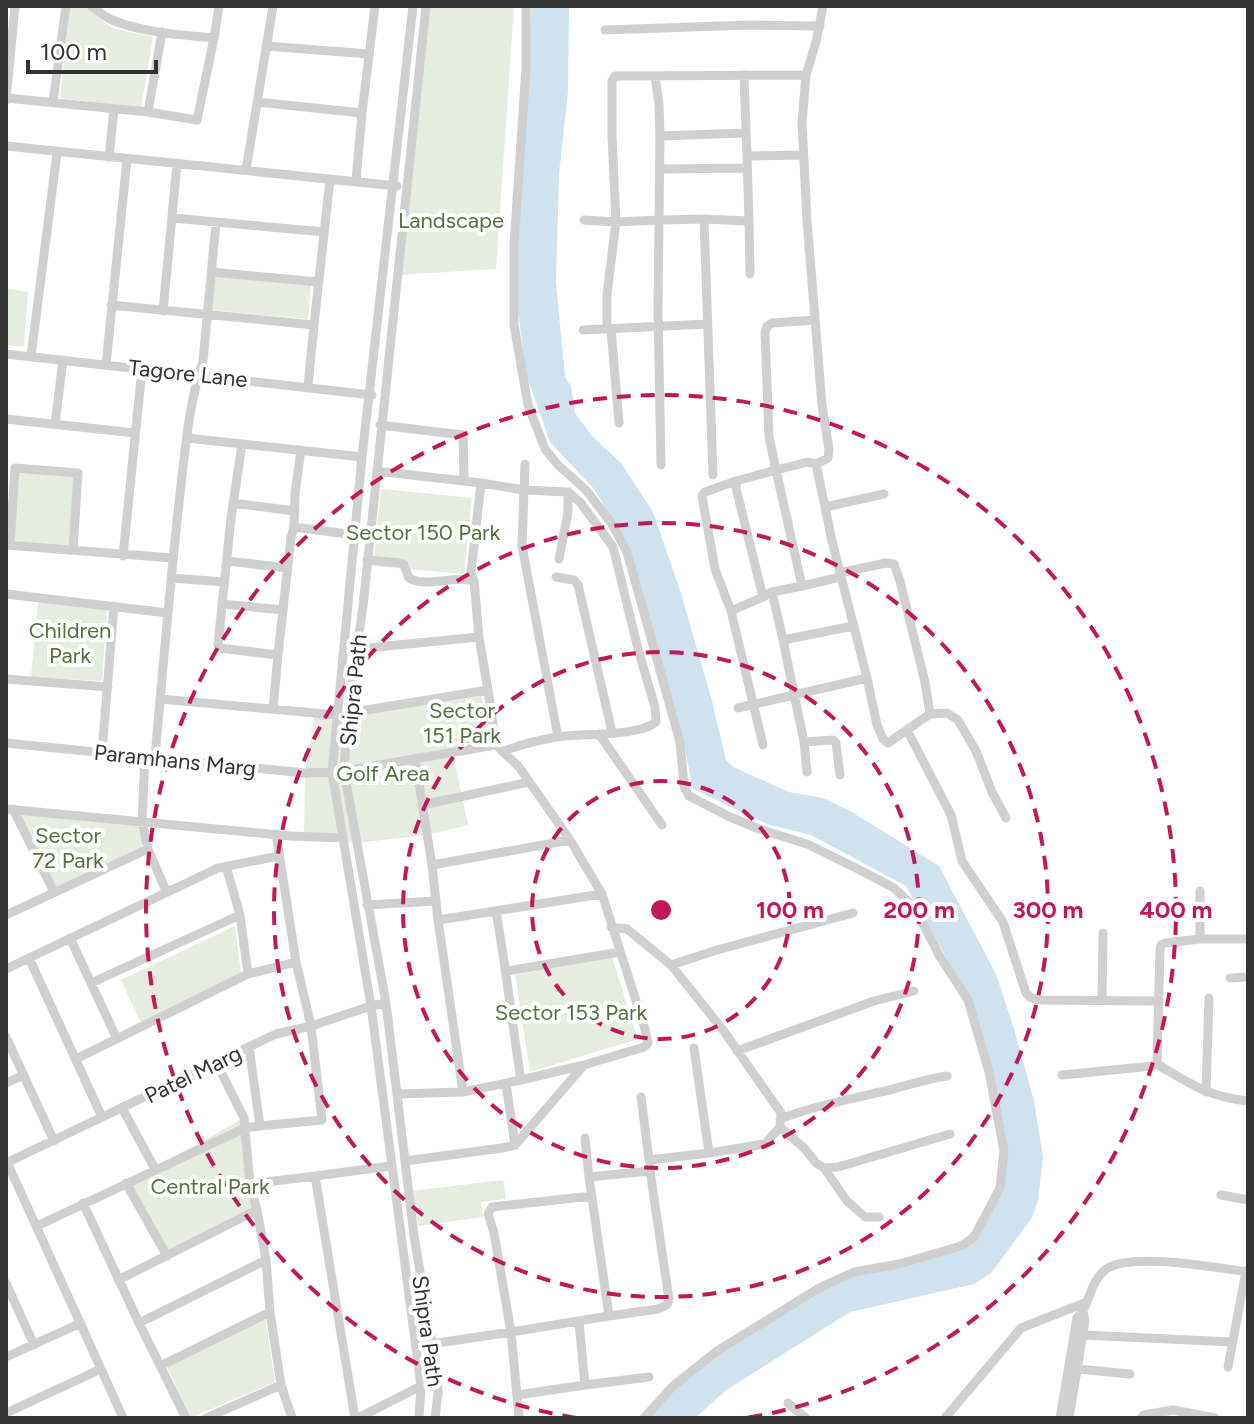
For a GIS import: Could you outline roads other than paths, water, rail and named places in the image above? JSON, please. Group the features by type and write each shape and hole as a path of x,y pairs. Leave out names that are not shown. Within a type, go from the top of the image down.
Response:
{"street":[{"path":"15,6 6,98 197,120 219,6"},
{"path":"53,102 66,6"},
{"path":"91,6 110,20 162,32 214,38"},
{"path":"246,170 273,6"},
{"path":"356,181 375,6"},
{"name":"Shipra Path","path":"413,6 362,457 332,772 371,1006 421,1386 419,1418"},
{"name":"Shipra Path","path":"426,6 344,771 386,1003 414,1236 437,1372 435,1418"},
{"path":"526,6 526,68 514,245 514,325 528,405 545,449 586,490 612,524 627,552 680,742 684,786 689,796 730,817 807,844 894,888 915,908 939,955 968,1000 989,1072 1004,1151 1000,1188 974,1237 961,1246 899,1264 854,1272 819,1288 717,1351 673,1386 644,1418"},
{"path":"763,745 731,611 715,569 701,499 705,492 736,481 808,462 816,464 828,458 807,220 802,123 806,75 823,6"},
{"path":"605,30 820,26"},
{"path":"148,112 162,32"},
{"path":"266,46 369,54"},
{"path":"619,423 607,294 616,222 613,78 617,74 806,75"},
{"path":"744,75 750,274"},
{"path":"655,76 660,136 658,327 661,465"},
{"path":"257,102 362,113"},
{"path":"109,157 114,109"},
{"path":"660,136 745,133"},
{"path":"6,146 405,187"},
{"path":"31,356 57,153"},
{"path":"747,156 803,155"},
{"path":"106,365 127,159"},
{"path":"163,311 177,164"},
{"path":"660,169 747,168"},
{"path":"308,386 330,179"},
{"path":"173,218 324,232"},
{"path":"704,219 713,475"},
{"path":"584,220 749,221"},
{"path":"166,891 148,849 142,821 160,699 187,438 203,361 216,223"},
{"path":"211,272 319,282"},
{"path":"111,305 314,325"},
{"path":"802,586 769,437 765,333 772,323 815,320"},
{"path":"583,330 708,324"},
{"name":"Tagore Lane","path":"6,354 383,396"},
{"path":"55,424 63,360"},
{"path":"123,556 142,369"},
{"path":"6,419 135,433"},
{"path":"380,425 463,435 464,481"},
{"path":"187,438 362,457"},
{"path":"242,444 218,645 220,648 278,655"},
{"path":"273,709 301,450"},
{"path":"525,464 524,563 558,737"},
{"path":"816,464 840,575 883,739 888,743 930,714 947,713 958,720 976,751 1006,818"},
{"path":"73,550 78,473 15,468 8,545 173,558"},
{"path":"377,471 524,490 568,492 568,512 559,559"},
{"path":"736,481 783,640 804,742 807,772"},
{"path":"397,1094 463,1092 506,1084 584,1065 644,1047 648,1043 602,894 570,840 519,767 500,749 479,637 471,572 481,483"},
{"name":"Paramhans Marg","path":"6,743 305,773 344,771 415,758 519,746 558,737 651,727 656,722 655,707 613,547 580,502 568,492"},
{"path":"825,507 884,494"},
{"path":"233,503 295,511"},
{"path":"294,527 355,535"},
{"path":"367,560 401,563 409,578 417,582 464,578 474,581"},
{"path":"227,561 288,568"},
{"path":"731,611 767,594 886,563 894,564 925,682 930,714"},
{"path":"556,577 574,580 578,585 612,732"},
{"path":"171,578 224,582"},
{"path":"6,594 168,613"},
{"path":"222,604 283,610"},
{"path":"102,752 114,606"},
{"path":"783,640 853,626"},
{"path":"357,649 479,637"},
{"path":"738,708 867,678"},
{"path":"6,679 108,687"},
{"path":"348,713 488,690"},
{"path":"160,699 337,715"},
{"path":"907,730 951,815 962,861 1003,922 1026,993 1037,1000 1157,1001"},
{"path":"599,734 662,825"},
{"path":"804,742 833,740 840,775"},
{"path":"415,758 463,1092"},
{"path":"422,805 529,782"},
{"path":"9,809 342,838"},
{"path":"9,809 54,892"},
{"path":"37,1226 245,1128 322,1120 311,1026 296,962 276,834"},
{"path":"432,865 570,840"},
{"path":"6,915 148,849"},
{"path":"6,969 166,891 226,866 279,856"},
{"path":"226,866 240,915 248,974"},
{"path":"1200,891 1200,939"},
{"path":"438,920 602,894"},
{"path":"367,905 435,901"},
{"path":"496,911 521,1080"},
{"path":"671,965 853,913"},
{"path":"91,983 240,915"},
{"path":"611,927 627,929 671,965 781,1113 780,1123 824,1168 847,1201 865,1217 879,1217"},
{"path":"1102,1000 1103,933"},
{"path":"70,938 117,1039"},
{"path":"1157,1064 1161,945 1200,939 1248,939"},
{"path":"507,971 620,952"},
{"path":"29,958 102,1117"},
{"path":"76,1059 248,974 296,962"},
{"path":"1230,978 1248,977"},
{"path":"737,1051 874,1001 914,991"},
{"path":"1206,1092 1209,998"},
{"name":"Patel Marg","path":"6,1162 276,1034 386,1003"},
{"path":"6,1037 54,1141"},
{"path":"249,1047 260,1126"},
{"path":"694,1048 709,1153"},
{"path":"216,1062 244,1118 250,1184 266,1260 281,1385 292,1418"},
{"path":"1157,1064 1206,1092 1224,1099 1248,1101"},
{"path":"1062,1075 1157,1064"},
{"path":"405,1161 515,1145 584,1065"},
{"path":"6,1083 24,1075"},
{"path":"649,1160 765,1144 780,1123 808,1109 947,1076"},
{"path":"506,1084 515,1145"},
{"path":"431,1344 658,1309 667,1305 669,1299 641,1097"},
{"path":"122,1108 155,1169"},
{"path":"824,1168 838,1167 950,1134"},
{"path":"585,1138 609,1316"},
{"path":"6,1162 121,1415 109,1418"},
{"path":"250,1184 391,1166"},
{"path":"589,1177 650,1171"},
{"path":"315,1176 357,1418 421,1386 438,1386"},
{"path":"126,1183 167,1256"},
{"path":"1221,1195 1248,1200"},
{"path":"519,1418 511,1332 489,1210 492,1207 592,1196"},
{"path":"83,1203 186,1418"},
{"path":"118,1280 257,1210"},
{"path":"139,1323 266,1260"},
{"path":"1060,1418 1077,1318 1083,1312 1094,1284 1106,1269 1129,1261 1247,1271 1228,1367"},
{"path":"6,1283 34,1345"},
{"path":"945,1418 1021,1328 1087,1302"},
{"path":"160,1366 270,1312"},
{"path":"1069,1418 1085,1321 1083,1312"},
{"path":"579,1322 585,1385"},
{"path":"7,1354 81,1323"},
{"path":"1083,1335 1233,1342"},
{"path":"6,1413 101,1369"},
{"path":"1078,1369 1130,1374"},
{"path":"517,1395 649,1377"},
{"path":"206,1418 281,1385"},
{"path":"788,1403 806,1418"},
{"path":"1141,1418 1173,1410 1215,1418"}],"water":[{"path":"531,6 569,6 568,92 559,173 556,283 565,377 571,386 575,413 592,436 621,463 653,512 680,590 726,760 733,767 789,792 823,798 852,812 939,866 996,974 1034,1101 1043,1157 1038,1201 1031,1219 991,1273 974,1284 850,1312 725,1391 695,1418 645,1418 705,1358 834,1278 960,1247 998,1197 1001,1128 963,987 906,886 811,835 767,824 693,789 680,725 626,542 594,489 550,442 525,371 516,289"}],"park label":[{"name":"Landscape","path":"451,220"},
{"name":"Sector 150 Park","path":"423,532"},
{"name":"Children Park","path":"70,642"},
{"name":"Sector 151 Park","path":"462,722"},
{"name":"Golf Area","path":"383,773"},
{"name":"Sector 72 Park","path":"68,848"},
{"name":"Sector 153 Park","path":"571,1012"},
{"name":"Central Park","path":"210,1186"}]}
